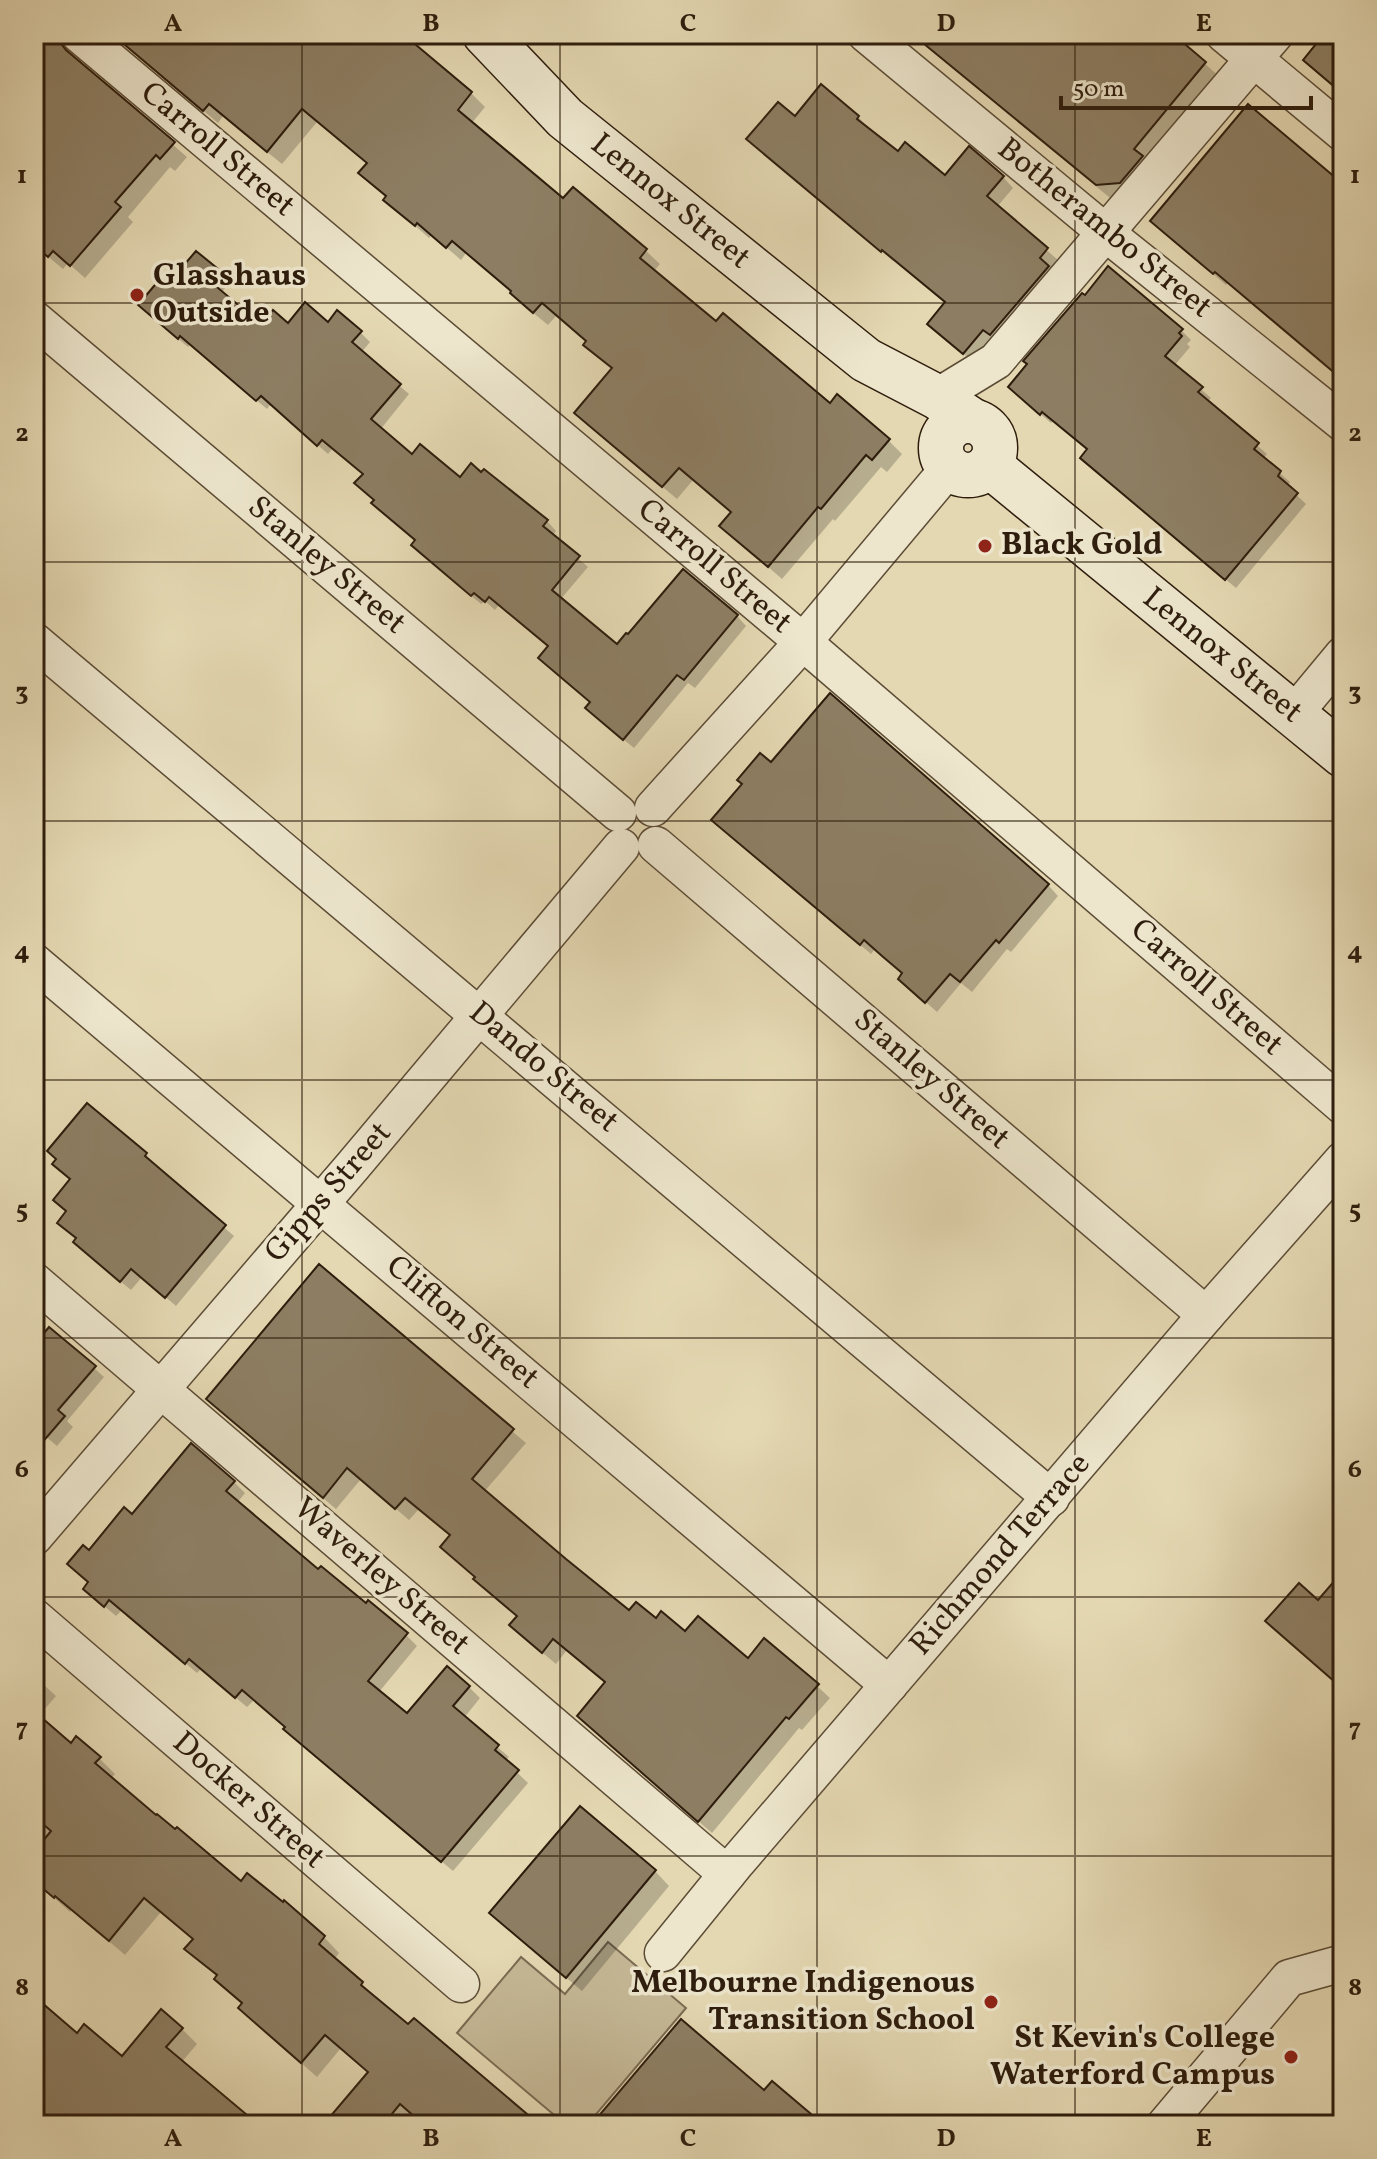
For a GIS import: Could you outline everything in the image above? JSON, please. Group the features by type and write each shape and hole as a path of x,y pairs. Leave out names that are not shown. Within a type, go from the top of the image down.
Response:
{"street":[{"name":"Carroll Street","path":"79,34 803,642 1343,1106"},
{"name":"Lennox Street","path":"485,34 565,118 866,360 960,461 1294,714 1343,755"},
{"name":"Botherambo Street","path":"866,34 1106,233 1343,423"},
{"path":"1224,34 1265,47 1343,133"},
{"path":"937,397 996,361 1265,47"},
{"name":"Stanley Street","path":"34,319 632,835 1206,1315"},
{"name":"Lennox Street","path":"866,360 977,422"},
{"path":"632,835 663,830 662,822 653,808 960,461 996,451 988,428 977,422 996,361"},
{"name":"Dando Street","path":"34,641 1051,1498"},
{"path":"1294,714 1343,655"},
{"name":"Gipps Street","path":"34,1537 632,835"},
{"name":"Clifton Street","path":"34,962 889,1685"},
{"name":"Richmond Terrace","path":"663,1953 727,1874 1206,1315 1343,1160"},
{"name":"Waverley Street","path":"34,1281 727,1874"},
{"name":"Docker Street","path":"34,1617 461,1984"},
{"path":"1165,2125 1289,1978 1343,1963"}],"shaded area":[{"path":"608,1942 686,2008 587,2125 566,2125 457,2033 521,1957 565,1994"}],"building":[{"path":"34,34 59,34 66,50 175,142 160,159 156,155 115,202 121,207 70,266 53,251 48,257 34,245"},
{"path":"112,34 403,34 472,92 458,110 563,198 573,187 647,249 640,258 716,321 723,313 830,403 837,394 890,439 872,460 866,455 768,567 719,526 731,512 679,468 662,487 574,413 612,368 583,345 586,341 542,303 533,313 452,241 446,248 417,223 415,226 383,200 386,196 358,173 367,163 302,109 267,152 209,104 203,111"},
{"path":"912,34 1173,34 1206,62 1134,149 1143,156 1120,183 1096,185"},
{"path":"1324,34 1343,34 1343,94 1303,60"},
{"path":"821,84 859,116 857,119 898,151 905,142 945,175 969,146 1004,176 987,196 1048,248 1040,258 1049,266 990,335 983,330 963,354 927,324 945,302 746,139 778,102 795,116"},
{"path":"1248,104 1343,184 1343,380 1150,221"},
{"path":"196,251 222,272 212,283 261,324 273,310 288,323 305,302 328,322 337,310 362,331 352,342 401,384 371,419 412,454 420,444 460,477 471,463 481,472 484,469 548,520 543,526 580,556 552,590 617,644 683,569 738,615 684,680 677,675 623,740 585,708 590,702 538,658 548,646 489,597 485,602 474,593 471,596 411,545 415,540 371,503 374,500 354,483 363,474 322,440 317,446 261,396 256,401 180,336 178,339 138,305 165,273 172,279"},
{"path":"1108,266 1183,329 1179,333 1182,336 1165,356 1203,387 1198,392 1259,443 1254,449 1281,471 1278,476 1298,493 1225,580 1080,458 1087,449 1008,387 1027,364 1023,361"},
{"path":"830,693 1049,884 999,943 996,940 960,982 950,974 925,1003 898,979 902,973 864,940 860,945 711,820 742,784 737,780 760,753 771,762"},
{"path":"87,1103 226,1225 165,1298 131,1269 120,1282 73,1242 76,1238 57,1223 66,1211 53,1200 70,1179 52,1164 56,1159 47,1151"},
{"path":"319,1264 514,1429 472,1479 566,1559 629,1610 636,1602 656,1618 661,1611 685,1631 698,1616 748,1658 764,1638 819,1684 789,1719 786,1717 698,1822 577,1716 605,1682 553,1639 542,1653 509,1625 517,1616 440,1547 450,1535 405,1498 395,1509 347,1468 323,1498 206,1399"},
{"path":"49,1327 96,1366 58,1410 65,1416 34,1452 34,1345"},
{"path":"191,1443 235,1481 226,1491 318,1569 321,1566 408,1633 368,1681 407,1713 447,1666 470,1686 453,1706 499,1745 495,1750 519,1770 441,1862 283,1729 285,1727 242,1690 235,1698 189,1659 185,1664 109,1600 104,1607 83,1589 88,1582 67,1564 83,1545 89,1550 124,1507 132,1514"},
{"path":"1343,1571 1343,1689 1265,1621 1299,1583 1318,1600"},
{"path":"34,1711 71,1743 76,1736 101,1757 95,1763 241,1881 247,1873 284,1900 325,1936 319,1944 363,1982 361,1985 408,2024 414,2018 540,2125 499,2125 486,2115 466,2118 460,2125 424,2125 400,2104 383,2125 323,2125 368,2072 325,2035 301,2063 238,2008 242,2003 214,1979 217,1975 184,1949 193,1939 144,1898 109,1941 34,1881 34,1852 51,1831 34,1816"},
{"path":"580,1806 656,1870 566,1978 489,1913"},
{"path":"34,1996 77,2033 84,2024 122,2056 161,2009 183,2028 166,2047 259,2125 34,2125"},
{"path":"681,2019 764,2090 772,2081 824,2125 591,2125"}],"place":[{"name":"Glasshaus Outside","path":"137,295"},
{"name":"Black Gold","path":"985,546"},
{"name":"Melbourne Indigenous Transition School","path":"991,2002"},
{"name":"St Kevin's College Waterford Campus","path":"1291,2057"}]}
